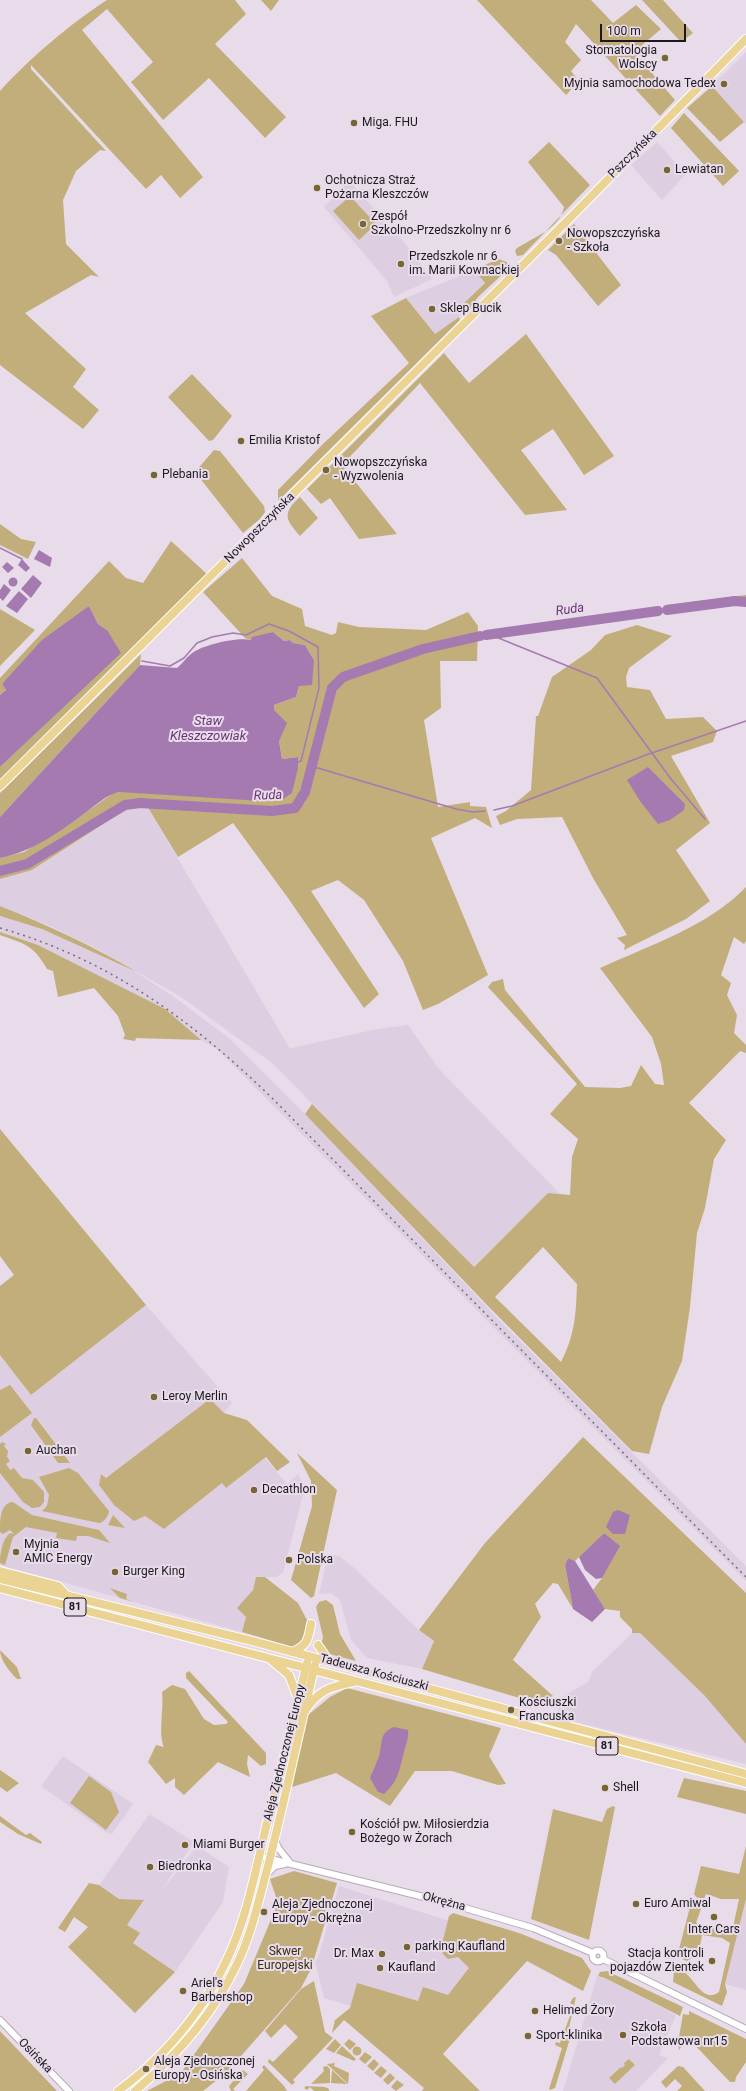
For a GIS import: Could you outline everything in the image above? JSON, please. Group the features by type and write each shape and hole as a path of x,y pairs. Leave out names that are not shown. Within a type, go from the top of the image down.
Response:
{"main road":[{"name":"Pszczyńska","path":"519,268 746,39"},
{"name":"Nowopszczyńska","path":"0,786 519,268"},
{"path":"0,1571 58,1586 67,1596"},
{"name":"Tadeusza Kościuszki","path":"0,1579 312,1657 746,1774"},
{"name":"Tadeusza Kościuszki","path":"0,1588 266,1656 746,1783"},
{"path":"292,1652 304,1646 308,1641 311,1624"},
{"path":"318,1645 330,1662"},
{"path":"266,1656 289,1675 298,1699"},
{"name":"Aleja Zjednoczonej Europy","path":"135,2091 159,2071 188,2041 222,1993 244,1950 270,1858 302,1715 312,1657"},
{"name":"Aleja Zjednoczonej Europy","path":"118,2091 146,2069 176,2039 210,1992 227,1961 239,1932 298,1699 310,1668"},
{"path":"302,1715 308,1706 324,1690 342,1683 357,1681"}],"street":[{"name":"Aleja Zjednoczonej Europy","path":"274,1838 279,1849 290,1864"},
{"name":"Okrężna","path":"259,1856 448,1903 533,1928 592,1954 594,1961 597,1962 603,1959 746,2029"},
{"path":"264,1878 275,1866 290,1864"},
{"name":"Osińska","path":"0,2020 69,2091"}],"shaded area":[{"path":"746,52 746,124 712,86"},
{"path":"657,142 686,174 662,200 631,165"},
{"name":"Zespół Szkolno-Przedszkolny nr 6","path":"349,181 404,242 432,279 394,297 387,281 324,207"},
{"path":"474,270 485,283 460,307 459,317 435,334 406,298"},
{"path":"147,806 289,1047 287,1049 377,1029 408,1025 439,1069 560,1194 548,1193 473,1267 272,1063 181,997 99,950 50,926 0,906 0,879 32,870 128,808"},
{"path":"0,916 42,929 131,969 173,996 230,1039 305,1114 500,1321 746,1566 746,1581 218,1050 201,1040 165,1009 38,945 0,932"},
{"path":"146,1305 232,1403 224,1413 105,1478 102,1474 99,1485 114,1505 145,1516 164,1529 222,1483 226,1488 265,1458 287,1484 298,1474 303,1484 303,1495 283,1573 276,1577 256,1577 242,1632 0,1565 0,1355 31,1395"},
{"path":"328,1554 339,1556 353,1567 419,1630 434,1641 422,1669 367,1658 351,1640 340,1600 331,1593 319,1594"},
{"path":"632,1633 640,1633 704,1695 746,1744 746,1764 567,1720 558,1713 560,1698 588,1682 592,1672"},
{"path":"63,1756 133,1804 112,1834 107,1833 41,1786"},
{"path":"151,1815 194,1842 159,1894 197,1846 229,1867 223,1902 175,1972 133,1943 127,1925 144,1901 119,1899 99,1885 148,1816"},
{"path":"339,1886 478,1930 478,1973 447,2008 351,2006 324,1998 315,1962 318,1958"},
{"path":"746,1899 746,1990 725,1984"},
{"name":"Szkoła Podstawowa nr15","path":"597,1976 605,1978 676,2015 659,2055 668,2058 636,2091 563,2091"}],"green space":[{"path":"107,0 235,0 246,14 215,44 286,117 265,138 209,78 163,120 131,82 153,62 107,9 82,30 203,177 180,198 161,175 146,189 31,65 31,69 106,151 100,150 76,171 63,200 66,244 99,277 91,275 25,313 86,369 73,387 99,410 83,429 0,365 0,91 24,66 51,42"},
{"path":"261,0 279,0 271,11"},
{"path":"477,0 591,0 613,23 636,5 661,29 634,52 675,100 660,116 576,24 565,42 581,60 571,71 579,81 566,95"},
{"path":"642,0 663,0 693,33 681,42"},
{"path":"712,86 744,122 720,142 687,108"},
{"path":"684,113 739,171 723,186 671,128"},
{"path":"549,142 590,185 561,215 564,207 528,162"},
{"path":"350,196 376,224 359,240 333,211"},
{"path":"561,215 557,222 546,231"},
{"path":"574,224 621,285 598,306 556,255 548,250"},
{"path":"546,231 523,255 517,256 515,251 516,249"},
{"path":"498,259 507,262 506,271 478,297 465,315 463,315 459,309 460,307 485,283 474,270"},
{"path":"406,298 435,334 459,317 460,320 278,501 278,490 323,444 409,363 371,316"},
{"path":"526,334 614,456 584,475 553,429 521,450 567,510 525,515 420,383 342,465 397,534 359,539 330,498 321,504 307,489 444,353 469,383"},
{"path":"192,374 232,416 213,440 209,441 168,397"},
{"path":"214,450 220,451 264,506 265,512 260,519 243,533 195,472"},
{"path":"300,497 318,518 300,536 291,525 288,512 290,507"},
{"path":"0,524 21,539 36,542 28,559 0,545"},
{"path":"171,541 208,575 0,781 0,767 45,724 107,630 98,624 89,606 2,684 6,690 0,695 0,678 109,561 126,578 143,583"},
{"path":"242,558 272,596 302,609 305,626 332,635 336,633 338,622 359,627 426,630 468,612 478,626 477,661 440,661 441,708 424,720 438,807 470,802 470,806 486,807 492,828 475,818 431,838 488,975 438,1004 423,1010 403,961 364,900 338,880 311,891 379,994 364,1008 288,898 233,823 178,857 147,806 128,808 32,870 0,879 0,858 24,852 72,822 112,794 119,792 140,792 174,795 298,768 298,757 282,759 274,705 296,697 299,686 314,660 305,645 293,643 290,640 284,641 273,632 251,640 245,638 203,592"},
{"path":"746,595 746,605 665,605"},
{"path":"0,609 35,630 0,666"},
{"path":"637,625 672,636 629,668 626,677 627,687 650,690 666,719 703,717 717,731 713,742 671,756 710,823 676,850 710,901 686,919 624,950 625,945 617,938 627,935 593,878 562,817 517,819 500,825 496,816 506,811 531,790 536,716 538,716 552,677 591,650 605,635"},
{"path":"141,654 140,665 0,817 0,793"},
{"path":"746,887 746,941 744,944 734,937 721,975 731,983 727,995 737,1015 734,1033 746,1045 746,1053 740,1051 689,1103 726,1140 714,1159 705,1208 697,1233 690,1307 682,1361 662,1407 649,1454 632,1451 487,1305 305,1114 312,1104 474,1267 548,1193 570,1195 572,1157 578,1139 550,1114 577,1084 488,987 492,982 503,979 505,990 585,1087 620,1088 631,1086 641,1065 655,1084 664,1085 661,1064 652,1037 600,968 677,934 714,913 731,901","holes":["543,1247 577,1284 574,1324 566,1352 561,1362 495,1297"]},
{"path":"0,906 70,936 137,972 42,929 0,916"},
{"path":"0,932 38,945 165,1009 201,1040 136,1038 135,1041 123,1039 125,1035 118,1016 94,988 58,997 53,971 47,969 33,950 28,946 0,935"},
{"path":"0,1129 146,1305 31,1395 0,1355 0,1286 14,1275 0,1256"},
{"path":"10,1385 32,1413 0,1437 0,1390"},
{"path":"210,1399 224,1413 247,1420 290,1462 277,1471 266,1457 226,1488 222,1483 164,1529 145,1516 134,1521 114,1505 99,1485 101,1474 106,1478"},
{"path":"34,1418 36,1418 70,1463 58,1463 31,1425"},
{"path":"583,1437 746,1593 746,1744 704,1695 640,1633 632,1633 632,1629 620,1617 620,1611 605,1609 593,1590 602,1578 604,1533 575,1561 568,1558 565,1565 573,1609 558,1584 553,1583 535,1604 541,1617 513,1660 553,1696 533,1702 422,1669 434,1641 419,1630 485,1543"},
{"path":"2,1442 6,1444 4,1446 8,1451 7,1457 10,1461 6,1464 10,1470 14,1468 22,1478 33,1480 44,1492 44,1502 40,1507 32,1508 23,1502 0,1473 0,1444"},
{"path":"297,1453 337,1490 314,1596 311,1598 291,1580 312,1506 311,1481"},
{"path":"69,1468 78,1473 109,1511 105,1520 99,1523 42,1511 47,1506 49,1495 39,1477"},
{"path":"13,1502 32,1515 99,1530 110,1543 88,1536 77,1536 76,1541 56,1538 57,1533 26,1527 13,1537 5,1565 0,1563 3,1543 10,1533 14,1534 10,1530 3,1534 0,1532 2,1513 5,1505"},
{"path":"113,1515 125,1528 108,1525"},
{"path":"256,1577 265,1577 298,1603 308,1622 305,1640 293,1647 242,1632 246,1617 237,1608 253,1590"},
{"path":"110,1588 127,1594 126,1599 133,1602 120,1598"},
{"path":"326,1600 333,1605 340,1634 356,1661 329,1654 321,1646 323,1637 316,1607 319,1602"},
{"path":"0,1650 17,1667 21,1679 17,1679 9,1669 0,1654"},
{"path":"189,1671 266,1753 266,1764 261,1766 248,1755 247,1764 250,1777 218,1762 184,1795 175,1787 175,1778 166,1784 148,1762 156,1745 164,1747 161,1736 162,1692 172,1685 185,1689 204,1719 214,1725 226,1724 228,1722 186,1678 186,1673"},
{"path":"347,1688 501,1728 489,1756 506,1784 498,1785 452,1771 415,1771 390,1806 336,1773 289,1788 308,1715 330,1697"},
{"path":"0,1770 19,1783 7,1792 0,1787"},
{"path":"89,1776 111,1792 119,1812 106,1830 70,1803"},
{"path":"684,1778 746,1791 746,1814 677,1797"},
{"path":"613,1806 615,1807 589,1940 531,1919 553,1809 602,1822 607,1809"},
{"path":"0,1816 26,1835 30,1833 42,1842 41,1844 18,1834 0,1822"},
{"path":"746,1846 746,1899 725,1984 727,1992 722,2006 673,1982 674,1971 676,1969 682,1971 707,1994 712,1995 719,1992 730,1943 722,1938 702,1935 700,1947 691,1959 687,1961 677,1957 691,1903 702,1906 696,1923 732,1932 739,1899 721,1899 706,1894 704,1899 696,1897 694,1894 701,1866 739,1874"},
{"name":"Skwer Europejski","path":"294,1871 337,1883 311,1969 301,1988 226,2073 203,2091 147,2091 181,2073 244,1984 278,1903 270,1879"},
{"path":"89,1883 99,1885 119,1899 144,1900 127,1925 140,1933 133,1943 175,1972 135,2013 68,1947 88,1927 74,1917 65,1932 58,1928"},
{"path":"453,1913 519,1933 582,1958 591,1971 583,1991 527,1961 443,2054 480,2091 422,2091 424,2088 344,2020 332,2033 335,2020 350,2008 357,1983 418,2001 423,1987 448,1995 469,1968 458,1957 448,1959 443,1954 442,1944 449,1916"},
{"path":"607,1971 683,2007 680,2016 605,1978 598,1976 600,1972"},
{"path":"314,1981 325,2032 333,2038 293,2080 295,2082 292,2085 268,2062 269,2059 273,2062 298,2037 285,2024 271,2038 265,2031 301,1989"},
{"path":"576,1997 568,2032 571,2035 555,2088 550,2090 549,2089 562,2048 555,2045 556,2042 560,2043 574,2005 570,2003 573,1998"},
{"path":"689,2011 746,2039 746,2062 736,2077 735,2082 730,2082 687,2037 680,2043 682,2046 679,2050 678,2043 683,2014 689,2015"},
{"path":"0,2031 57,2091 0,2091"},
{"path":"335,2039 341,2045 334,2053 326,2049"},
{"path":"349,2039 356,2044 350,2050 344,2044"},
{"path":"342,2046 356,2059 354,2061 336,2053"},
{"path":"357,2046 362,2051 357,2056 352,2051"},
{"path":"365,2052 372,2057 365,2064 359,2059"},
{"path":"374,2059 379,2064 373,2071 367,2066"},
{"path":"629,2059 635,2065 615,2084 609,2078 621,2067 622,2068 625,2065 624,2063"},
{"path":"335,2063 334,2066 349,2073 348,2084 327,2064"},
{"path":"264,2065 287,2091 246,2091 264,2070 262,2067"},
{"path":"327,2066 330,2069 330,2083 311,2084 324,2071 323,2067"},
{"path":"381,2066 387,2071 381,2078 374,2073"},
{"path":"678,2066 683,2067 705,2091 677,2091 682,2086 675,2079 666,2088 661,2082"},
{"path":"243,2070 248,2074 233,2089 235,2091 231,2091 229,2086"},
{"path":"332,2070 347,2084 331,2083"},
{"path":"390,2073 395,2078 388,2085 383,2080"},
{"path":"397,2080 404,2085 396,2091 391,2087"},
{"path":"306,2086 325,2087 329,2089 329,2091 314,2091 310,2087 307,2090 304,2088"}],"water":[{"path":"39,550 52,558 50,567 34,559"},
{"path":"22,559 30,568 26,572 18,565"},
{"path":"7,562 14,568 8,573 2,567"},
{"path":"33,575 42,583 31,598 21,589"},
{"path":"13,577 18,582 13,587 8,582"},
{"path":"4,584 11,590 3,601 0,598 0,590"},
{"path":"19,591 28,599 17,613 6,606"},
{"path":"89,606 98,624 107,630 121,653 0,767 0,695 6,690 2,684 42,640"},
{"name":"Staw Kleszczowiak","path":"273,632 284,641 290,640 293,643 305,645 314,660 312,685 299,686 296,697 274,705 274,710 287,723 279,741 282,759 298,757 298,768 292,793 283,799 262,801 119,792 114,793 45,840 23,851 0,858 0,817 140,665 177,668 191,654 211,645 245,639 251,640 252,637"},
{"path":"648,767 685,804 684,810 670,820 658,824 640,801 627,780"},
{"path":"618,1510 630,1515 625,1534 613,1534 606,1527 613,1512"},
{"path":"604,1533 620,1546 602,1578 596,1579 585,1570 579,1557"},
{"path":"568,1558 575,1561 605,1609 592,1622 573,1609 565,1565"},
{"path":"394,1727 408,1730 408,1738 396,1780 384,1794 378,1792 370,1778 379,1756 383,1736 385,1732"}],"waterway":[{"path":"0,548 22,559"},
{"name":"Ruda","path":"667,610 735,601 746,602"},
{"name":"Ruda","path":"486,635 658,611"},
{"path":"142,661 170,666 184,658 197,643 212,637 233,633 246,635 269,624 289,631 318,647 319,688 301,761 298,762"},
{"path":"491,635 597,678 671,779 705,819"},
{"name":"Ruda","path":"0,871 27,864 125,805 140,803 272,811 295,808 305,792 332,688 343,677 423,649 480,636"},
{"path":"494,810 512,806 646,755 746,721"},
{"path":"311,766 456,809 473,812 485,811"}],"railway":[{"path":"0,928 39,941 77,957 112,975 146,995 211,1043 272,1098 746,1577"}],"place":[{"name":"Stomatologia Wolscy","path":"665,58"},
{"name":"Myjnia samochodowa Tedex","path":"724,84"},
{"name":"Miga. FHU","path":"354,123"},
{"name":"Lewiatan","path":"667,170"},
{"name":"Ochotnicza Straż Pożarna Kleszczów","path":"317,188"},
{"name":"Zespół Szkolno-Przedszkolny nr 6","path":"363,224"},
{"name":"Nowopszczyńska - Szkoła","path":"559,241"},
{"name":"Przedszkole nr 6 im. Marii Kownackiej","path":"401,264"},
{"name":"Sklep Bucik","path":"432,309"},
{"name":"Emilia Kristof","path":"241,441"},
{"name":"Nowopszczyńska - Wyzwolenia","path":"326,470"},
{"name":"Plebania","path":"154,475"},
{"name":"Leroy Merlin","path":"154,1397"},
{"name":"Auchan","path":"28,1451"},
{"name":"Decathlon","path":"254,1490"},
{"name":"Myjnia AMIC Energy","path":"16,1552"},
{"name":"Polska","path":"289,1560"},
{"name":"Burger King","path":"115,1572"},
{"name":"Kościuszki Francuska","path":"511,1710"},
{"name":"Shell","path":"605,1788"},
{"name":"Kościół pw. Miłosierdzia Bożego w Żorach","path":"352,1832"},
{"name":"Miami Burger","path":"185,1845"},
{"name":"Biedronka","path":"150,1867"},
{"name":"Euro Amiwal","path":"636,1904"},
{"name":"Aleja Zjednoczonej Europy - Okrężna","path":"264,1912"},
{"name":"Inter Cars","path":"714,1917"},
{"name":"parking Kaufland","path":"407,1947"},
{"name":"Dr. Max","path":"382,1954"},
{"name":"Stacja kontroli pojazdów Zientek","path":"712,1961"},
{"name":"Kaufland","path":"380,1968"},
{"name":"Ariel's Barbershop","path":"183,1991"},
{"name":"Helimed Żory","path":"535,2011"},
{"name":"Szkoła Podstawowa nr15","path":"623,2035"},
{"name":"Sport-klinika","path":"528,2036"},
{"name":"Aleja Zjednoczonej Europy - Osińska","path":"146,2069"}]}
